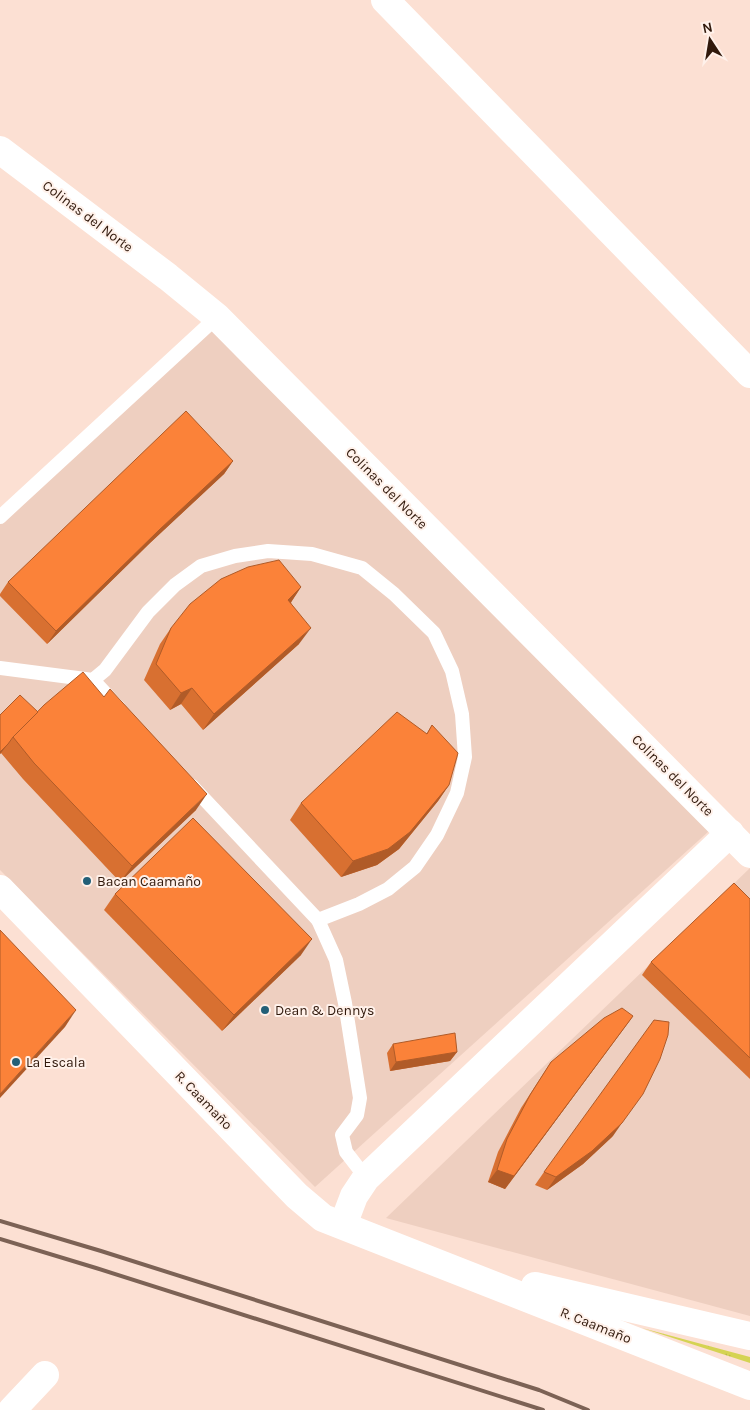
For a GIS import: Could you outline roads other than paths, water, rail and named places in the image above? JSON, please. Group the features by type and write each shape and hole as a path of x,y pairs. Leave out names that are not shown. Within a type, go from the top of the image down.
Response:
{"street":[{"path":"385,0 750,374"},
{"name":"Colinas del Norte","path":"0,150 168,277 217,317 750,854"},
{"path":"343,1225 354,1196 366,1178 730,834"},
{"name":"R. Caamaño","path":"0,888 297,1196 323,1218 750,1386"},
{"name":"R. Caamaño","path":"442,1264 750,1336"},
{"path":"12,1410 45,1375"}],"lane":[{"path":"0,517 217,317"},
{"path":"93,680 105,670 148,612 175,585 202,566 235,556 268,551 312,554 362,568 394,594 434,633 452,671 462,714 465,756 457,793 437,835 415,867 388,889 359,904 318,920"},
{"path":"0,668 93,680 127,716"},
{"path":"182,774 318,920 336,960 360,1098 358,1115 342,1135 346,1152 366,1178"}],"railway":[{"path":"0,1221 101,1251 539,1390 588,1410"},
{"path":"0,1239 543,1410"}],"place":[{"name":"Bacan Caamaño","path":"87,881"},
{"name":"Dean & Dennys","path":"265,1010"},
{"name":"La Escala","path":"16,1062"}]}
